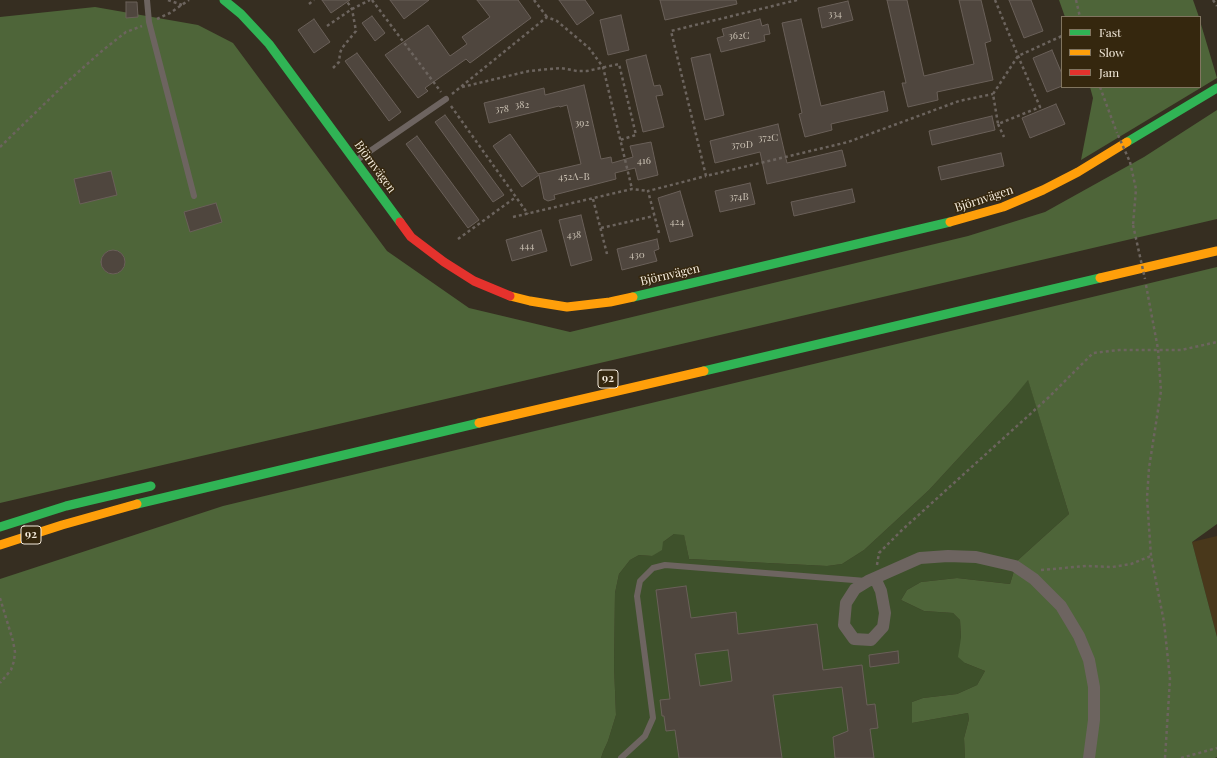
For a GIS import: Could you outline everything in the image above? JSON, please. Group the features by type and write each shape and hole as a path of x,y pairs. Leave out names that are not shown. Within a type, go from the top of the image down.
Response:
{"main road":[{"name":"Björnvägen","path":"224,0 241,14 269,44 411,237 474,282 507,295 530,301 567,307 610,302 965,219 1003,207 1043,190 1078,172 1217,88"},
{"name":"92","path":"0,545 62,525 184,492 1217,251"},
{"name":"92","path":"0,527 66,506 156,484"}],"street":[{"path":"872,579 881,591 885,613 883,627 871,640 854,639 844,625 846,603 855,589 872,579 920,558 948,556 976,557 1015,566 1034,579 1061,606 1079,636 1089,660 1094,687 1094,720 1089,758"}],"lane":[{"path":"147,0 149,22 194,196"},
{"path":"356,161 446,99"},
{"path":"621,758 645,736 653,718 637,596 640,580 653,568 665,565 872,579"}],"path":[{"path":"168,0 183,5"},
{"path":"0,147 103,50 126,32 170,13 190,0"},
{"path":"309,4 314,0"},
{"path":"333,68 339,62 342,48 356,31 352,9 346,0"},
{"path":"327,26 352,9 371,0 446,99 528,214"},
{"path":"534,0 547,17 557,21 589,48 602,67 632,189"},
{"path":"706,176 671,30 797,0"},
{"path":"995,0 1040,107 998,124"},
{"path":"1076,0 1080,16"},
{"path":"1213,0 1217,6"},
{"path":"446,99 547,17"},
{"path":"1004,137 998,124 993,94 1018,56 1061,36"},
{"path":"460,87 529,71 561,68 582,71 619,64 636,136 620,140"},
{"path":"1100,88 1130,162 1136,189 1133,226 1145,279 1158,349 1161,391 1149,468 1147,498 1151,556 1164,622 1170,679 1165,758"},
{"path":"513,217 632,189 648,191 848,142 959,101 993,94"},
{"path":"648,191 658,233"},
{"path":"458,239 516,197"},
{"path":"593,199 607,254"},
{"path":"601,228 654,216"},
{"path":"872,579 878,553 1049,396 1093,353 1120,350 1181,350 1217,342"},
{"path":"0,598 15,652 11,670 0,683"},
{"path":"1181,758 1217,748"}],"shaded area":[{"path":"1217,536 1217,637 1192,542"}],"green space":[{"path":"1059,0 1193,0 1199,16 1065,16"},
{"path":"95,7 198,25 233,43 387,251 469,308 570,332 968,236 1045,212 1144,157 1217,110 1217,219 0,503 0,17"},
{"path":"1201,24 1217,78 1201,88"},
{"path":"1090,88 1200,88 1081,160 1093,98"},
{"path":"1217,267 1217,524 1192,542 1217,637 1217,757 1215,758 965,758 964,738 969,719 968,713 912,723 912,702 923,698 957,694 977,685 985,671 965,663 958,657 961,638 960,620 953,613 924,611 901,600 907,590 921,582 957,578 1010,584 1017,561 1069,514 1028,380 1010,402 929,490 864,550 842,564 827,566 689,559 684,535 674,534 663,542 662,550 652,556 639,555 630,560 619,574 615,593 614,666 616,715 601,758 0,758 0,579 223,506"},
{"path":"1028,379 1069,514 1017,561 1010,584 957,578 921,582 907,590 901,600 924,611 953,613 960,620 965,663 985,671 977,685 957,694 923,698 912,702 912,723 968,713 969,719 964,738 965,758 601,758 616,715 614,666 615,593 619,574 630,560 639,555 652,556 663,542 674,534 684,534 689,559 827,566 842,564 864,550 929,490 1010,402"}],"building":[{"path":"322,0 350,0 331,13"},
{"path":"390,0 429,0 404,19"},
{"path":"477,0 518,0 531,18 470,63 466,59 425,88 428,91 418,98 385,55 428,25 450,56 467,44 462,37 490,17"},
{"path":"559,0 585,0 594,13 577,25"},
{"path":"660,0 736,0 737,4 665,20"},
{"path":"887,0 907,0 924,76 974,64 959,0 981,0 991,41 985,43 993,80 937,92 938,100 908,107 902,83 906,83"},
{"path":"1009,0 1031,0 1043,31 1024,38"},
{"path":"848,1 853,20 822,28 818,8"},
{"path":"126,2 137,2 138,17 126,18"},
{"path":"621,15 629,50 608,55 600,20"},
{"path":"372,16 385,33 375,41 362,23"},
{"path":"314,19 330,42 314,53 298,30"},
{"path":"760,19 762,26 768,24 770,34 764,35 765,41 721,52 717,38 724,36 722,29"},
{"path":"801,19 821,106 884,91 888,111 831,124 832,130 805,137 799,114 802,113 782,23"},
{"path":"1052,50 1061,72 1061,86 1047,92 1033,58"},
{"path":"357,53 401,112 389,121 345,61"},
{"path":"710,54 724,115 705,120 691,58"},
{"path":"646,55 654,86 660,85 663,95 656,96 664,127 643,132 626,60"},
{"path":"584,85 601,159 611,157 612,163 633,157 630,146 651,142 658,175 638,180 635,168 615,173 616,179 554,195 555,199 548,201 544,199 539,175 522,187 493,146 510,134 538,174 581,164 567,105 489,123 484,103 544,88 545,95"},
{"path":"1056,104 1065,124 1030,138 1022,118"},
{"path":"445,115 504,195 493,202 435,122"},
{"path":"992,116 995,130 932,145 929,131"},
{"path":"778,124 787,163 842,150 846,166 767,184 760,152 715,163 710,141"},
{"path":"417,136 479,220 468,228 406,144"},
{"path":"1001,153 1004,166 941,180 938,167"},
{"path":"111,171 117,195 80,204 74,179"},
{"path":"750,183 755,204 720,212 715,191"},
{"path":"852,189 855,202 794,216 791,202"},
{"path":"680,191 693,236 670,242 658,198"},
{"path":"216,203 222,222 190,232 184,212"},
{"path":"581,215 592,260 571,266 559,220"},
{"path":"541,230 547,251 512,261 506,240"},
{"path":"657,239 659,249 654,251 657,261 622,270 617,249"},
{"path":"113,250 122,253 125,262 122,271 113,274 104,271 101,262 104,253"},
{"path":"686,586 691,618 736,612 738,634 817,624 823,670 862,665 867,705 875,704 878,728 870,729 874,758 835,758 833,737 848,731 842,687 773,695 782,758 679,758 675,730 666,731 664,716 662,716 660,700 670,699 656,590","holes":["728,650 732,681 700,686 695,654"]},
{"path":"898,651 899,663 870,667 869,655"}],"traffic: fast":[{"path":"224,0 241,14 269,44 400,222"},
{"path":"1127,142 1217,88"},
{"path":"633,297 950,222"},
{"path":"704,371 1100,278"},
{"path":"137,504 479,423"},
{"path":"0,527 66,506 151,486"}],"traffic: slow":[{"path":"950,222 1003,207 1043,190 1078,172 1127,142"},
{"path":"1100,278 1217,251"},
{"path":"510,296 567,307 610,302 633,297"},
{"path":"479,423 704,371"},
{"path":"0,545 62,525 137,504"}],"traffic: jam":[{"path":"400,222 411,237 444,262 474,281 510,296"}]}
